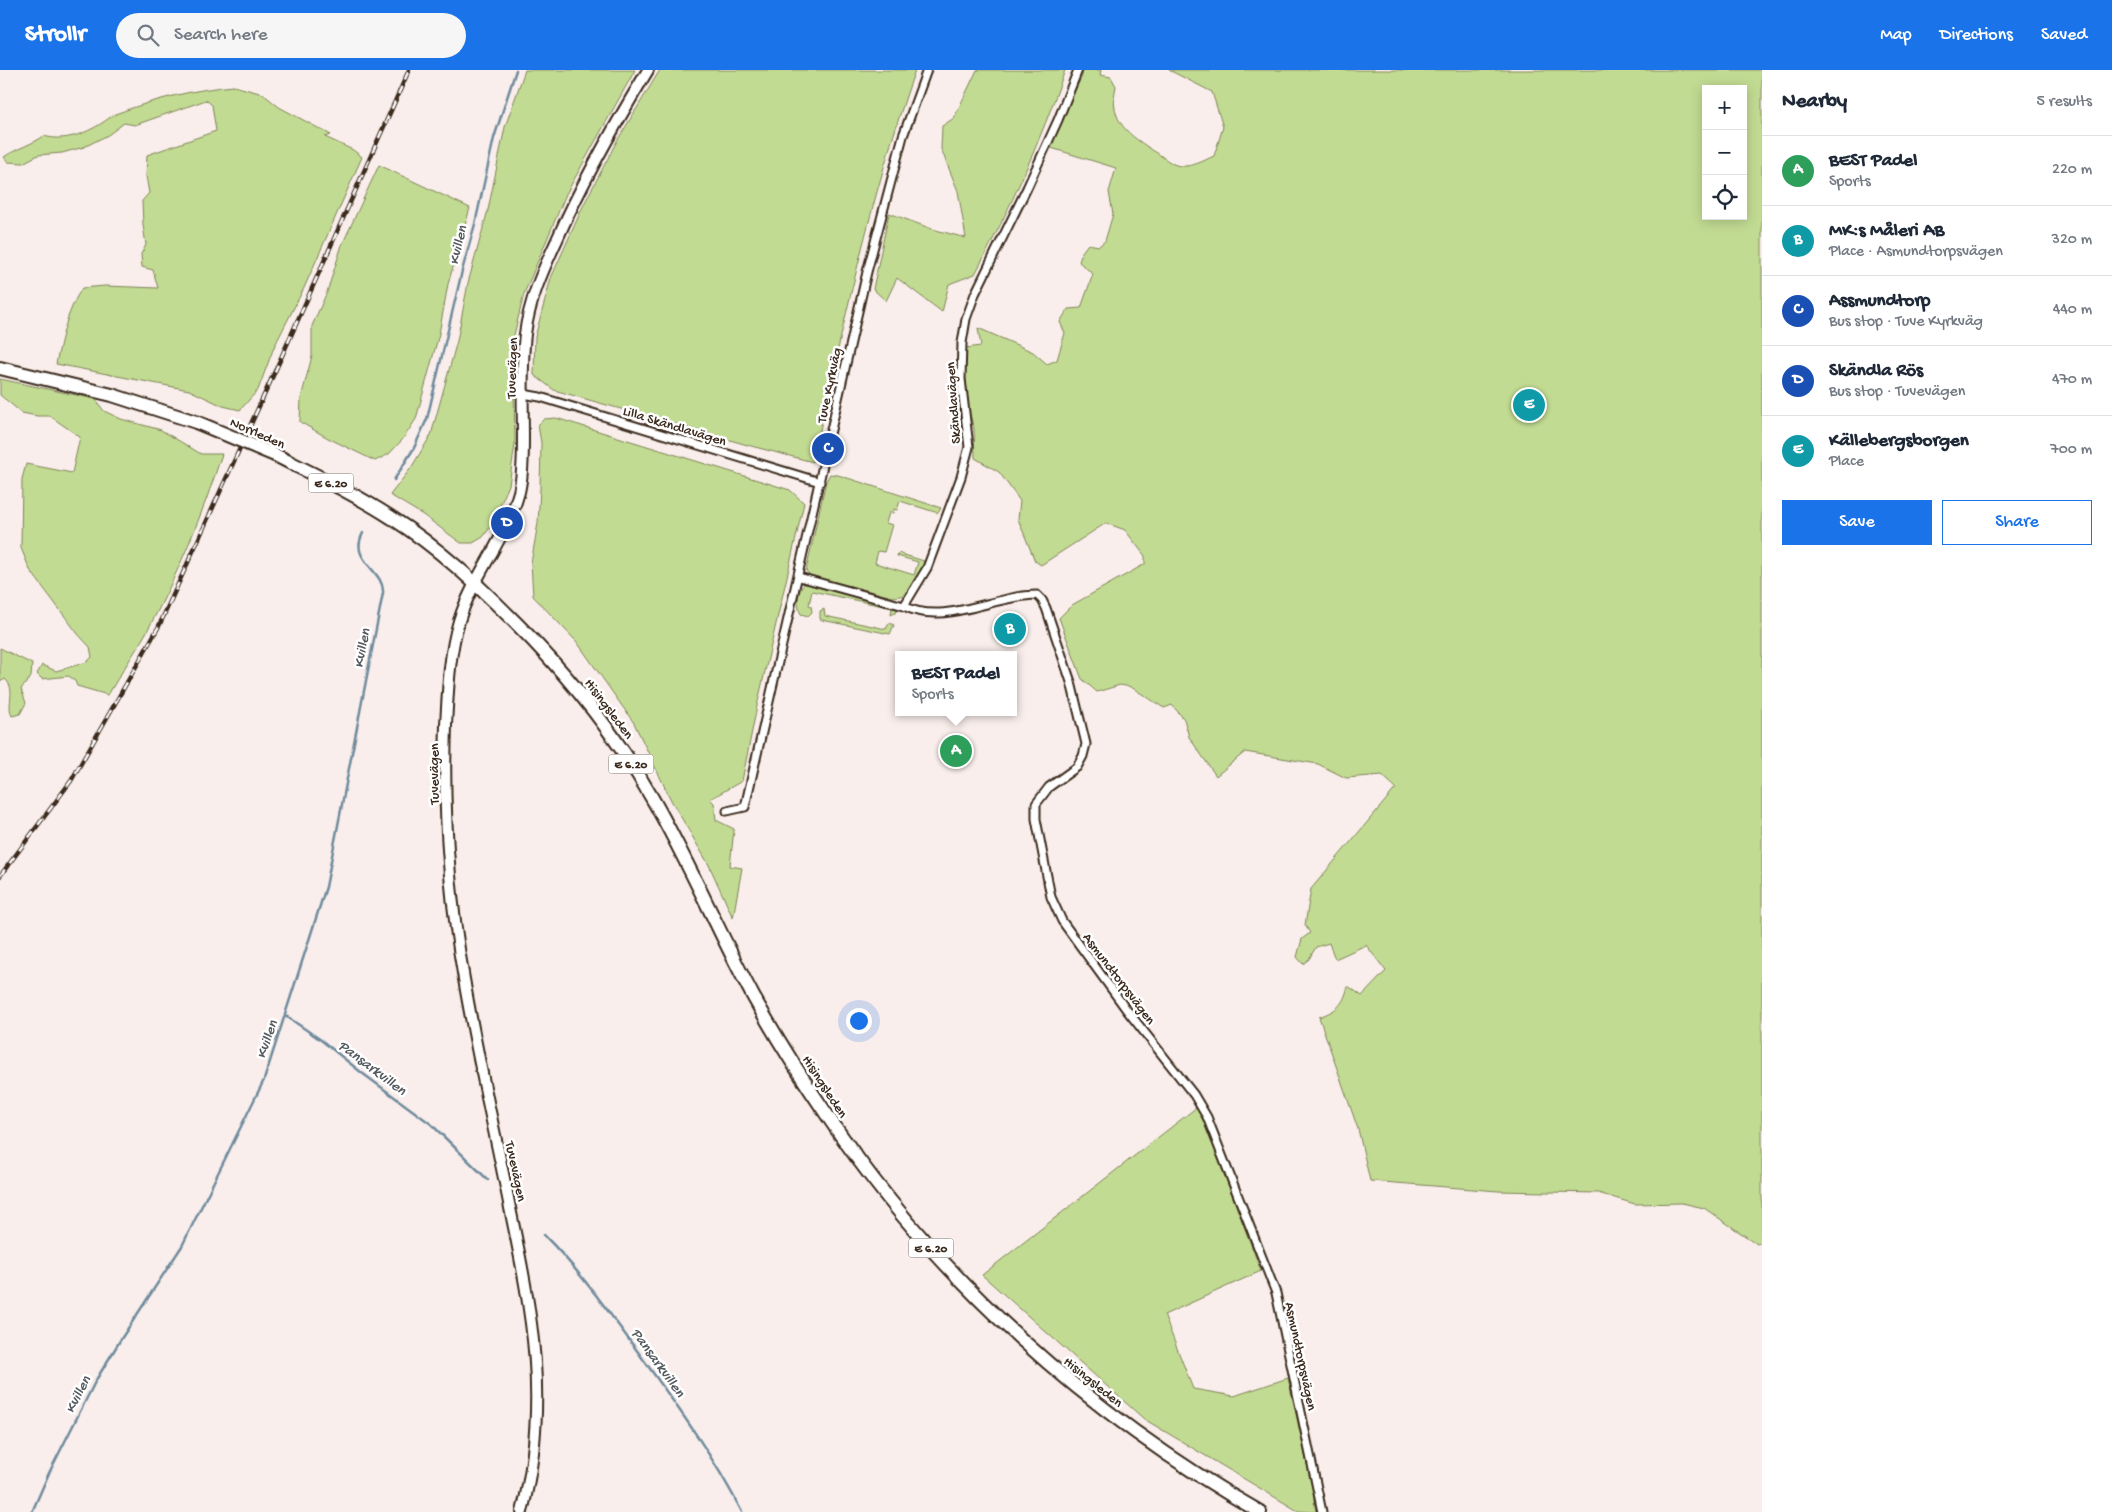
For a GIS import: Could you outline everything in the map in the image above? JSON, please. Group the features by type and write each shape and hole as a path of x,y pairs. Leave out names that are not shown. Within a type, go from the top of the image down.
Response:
{"highway":[{"name":"Norrleden","path":"0,368 112,395 196,422 275,455 352,495 395,520 475,583"},
{"name":"Hisingsleden","path":"475,583 550,656 590,704 616,741 660,812 771,1028 828,1118 893,1204 980,1300 1065,1378 1122,1422 1190,1470 1260,1512"}],"main road":[{"name":"Tuvevägen","path":"522,1512 530,1475 536,1424 537,1378 533,1330 520,1256 464,980 454,912 447,826 446,753 449,686 458,624 475,583 507,523 520,487 525,336 530,306 538,283 586,177 648,70"}],"street":[{"name":"Tuve Kyrkväg","path":"727,811 746,807 775,672 799,577 853,328 903,136 927,70"},
{"name":"Skändlavägen","path":"904,606 927,568 968,454 969,438 964,402 961,354 966,320 975,294 1050,138 1078,70"},
{"name":"Lilla Skändlavägen","path":"523,394 540,397 820,482"},
{"path":"799,577 904,606"},
{"name":"Asmundtorpsvägen","path":"904,606 924,613 940,613 1020,596 1037,595 1046,608 1071,682 1086,744 1077,767 1048,787 1036,804 1036,819 1051,897 1062,921 1126,1009 1194,1095 1207,1117 1276,1293 1322,1512"}],"green space":[{"path":"525,70 635,70 566,194 524,294 513,339 515,444 509,485 491,526 483,537 473,543 461,543 423,515 390,495 411,468 431,435 457,341 468,283 488,210 505,127"},
{"path":"660,70 915,70 871,215 846,314 813,462 554,390 534,375 535,337 551,278 584,204 617,141"},
{"path":"977,70 1065,70 1024,174 975,274 949,284 942,312 897,278 886,301 873,289 889,213 932,229 966,238 958,191 941,149 942,126 954,118"},
{"path":"1083,70 1101,70 1100,75 1111,77 1116,86 1114,98 1118,118 1130,133 1168,161 1180,166 1189,166 1214,156 1223,127 1212,92 1169,70 1762,70 1762,1242 1757,1244 1704,1208 1682,1203 1635,1204 1598,1193 1498,1191 1370,1181 1358,1129 1319,1017 1330,1012 1341,1003 1348,986 1362,996 1386,971 1366,945 1335,959 1329,943 1316,947 1309,959 1303,964 1297,957 1302,939 1310,933 1305,925 1311,889 1396,788 1382,775 1346,778 1318,764 1245,752 1216,776 1189,737 1184,719 1172,705 1164,708 1131,687 1120,685 1097,692 1082,679 1059,618 1072,605 1145,564 1145,556 1125,530 1106,523 1041,565 1035,561 1018,519 1020,501 999,472 975,458 974,429 969,411 965,372 966,348 981,346 978,328 1033,352 1047,364 1057,360 1065,333 1060,322 1068,309 1081,308 1093,274 1079,262 1082,252 1088,244 1099,246 1105,241 1113,214 1109,192 1116,168 1048,147 1082,76"},
{"path":"234,86 263,94 279,107 331,135 325,137 353,150 362,157 304,288 274,347 258,390 240,410 223,406 189,390 56,364 69,315 82,288 105,286 158,288 153,270 142,267 141,254 146,245 142,201 149,193 146,176 147,155 216,131 212,105 206,100 135,125 124,123 108,135 84,147 62,153 38,155 23,163 8,162 4,157 44,136 59,138 81,134 116,114 147,103 190,92"},
{"path":"379,165 470,208 448,284 439,334 416,419 403,439 389,454 375,461 300,422 301,398 312,356 312,326 327,292 342,245"},
{"path":"0,379 95,399 104,411 121,419 161,430 201,454 222,454 198,522 168,591 146,633 108,695 77,686 75,681 69,676 42,679 37,674 42,665 56,671 87,662 92,657 90,647 30,570 21,548 22,479 26,464 72,473 80,437 50,416 22,413 0,395"},
{"path":"556,418 790,490 804,503 757,706 742,781 710,799 714,803 716,820 734,829 730,866 742,868 733,918 709,865 671,800 634,723 577,642 533,596 531,563 538,523 540,489 541,443 538,425 544,419"},
{"path":"830,474 941,508 938,513 900,501 897,510 894,509 893,513 889,513 886,523 892,525 884,552 878,551 875,563 914,575 918,562 897,556 898,553 924,561 925,565 907,595 893,597 811,576 806,571 826,481"},
{"path":"807,582 896,606 897,612 891,615 892,608 812,591 809,605 812,612 808,616 801,614 798,606 798,597 801,588"},
{"path":"824,609 825,616 886,629 889,623 894,625 890,634 822,620 820,619 820,611"},
{"path":"0,648 32,664 31,677 21,689 26,703 20,714 12,716 10,711 10,688 5,679 0,682"},
{"path":"1197,1107 1261,1271 1164,1315 1193,1389 1234,1396 1288,1378 1316,1512 1298,1511 1144,1419 982,1275"}],"waterway":[{"name":"Kvillen","path":"394,480 414,448 427,419 494,138 516,70"},
{"name":"Kvillen","path":"32,1512 49,1473 96,1380 182,1246 264,1080 326,887 383,593 379,578 363,558 360,551 363,533"},
{"name":"Pansarkvillen","path":"286,1016 321,1040 431,1124 488,1180"},
{"name":"Pansarkvillen","path":"544,1235 596,1295 657,1378 708,1452 742,1512"}],"railway":[{"path":"0,876 71,781 159,626 409,70"}],"place":[{"name":"Källebergsborgen","path":"1529,405"},
{"name":"Assmundtorp","path":"828,449"},
{"name":"Skändla Rös","path":"507,523"},
{"name":"MK:s Måleri AB","path":"1010,629"},
{"name":"BEST Padel","path":"956,751"}]}
